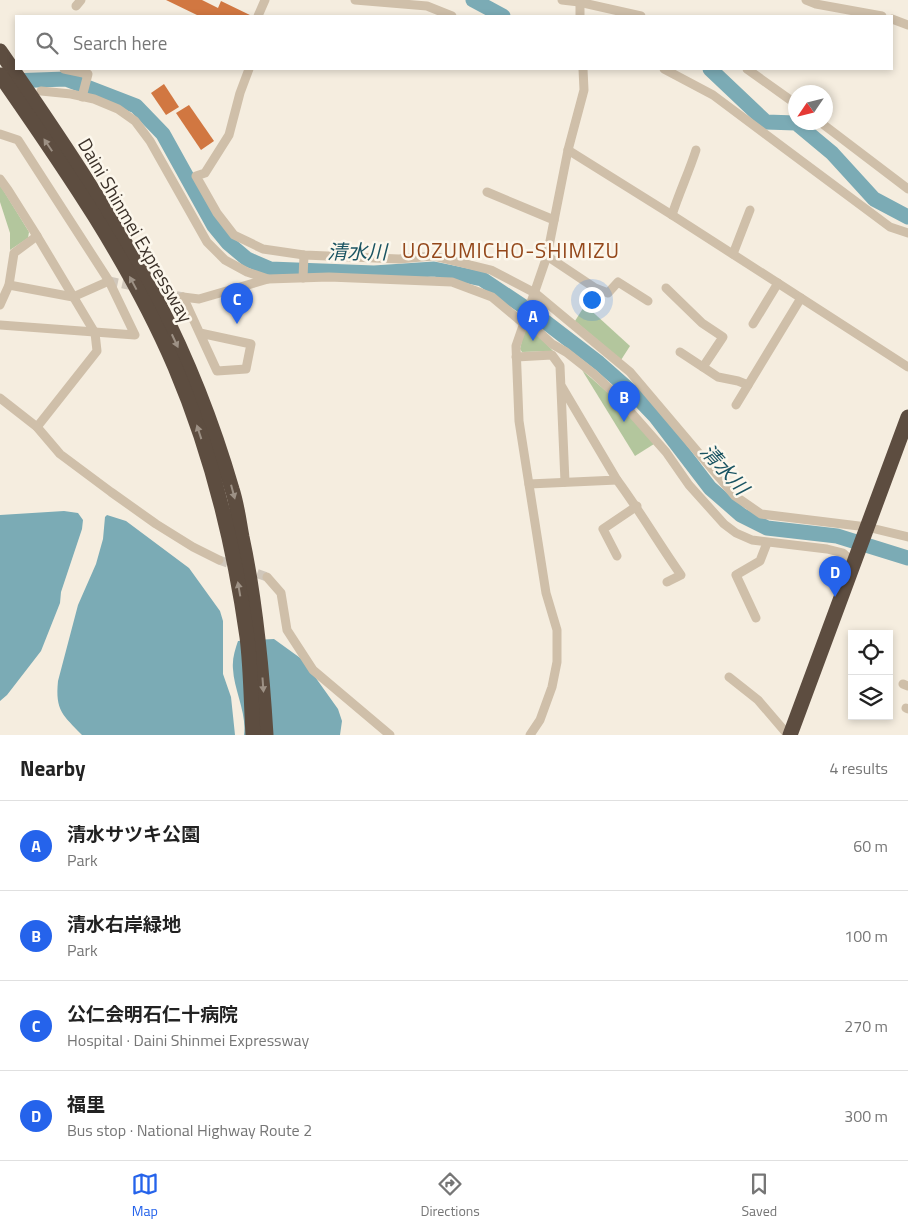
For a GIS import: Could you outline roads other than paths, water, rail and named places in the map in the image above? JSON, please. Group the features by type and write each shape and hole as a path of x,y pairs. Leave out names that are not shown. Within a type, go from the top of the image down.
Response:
{"highway":[{"name":"Daini Shinmei Expressway","path":"5,58 15,69"},
{"name":"Daini Shinmei Expressway","path":"16,70 33,90 106,211 157,301 200,395 232,490 248,563 253,637 266,735"},
{"name":"Daini Shinmei Expressway","path":"0,75 98,222 128,274 174,365 190,404 214,482 253,637 253,735"},
{"path":"789,735 906,426"}],"street":[{"path":"258,15 265,0"},
{"path":"355,0 425,3 450,15"},
{"path":"562,0 636,15"},
{"path":"806,0 816,4 876,15"},
{"path":"893,19 908,25"},
{"path":"69,70 88,74 82,96"},
{"path":"249,70 240,93 229,135 205,172 196,176 217,214 234,235 264,250 304,255 399,259 433,256 491,270 535,293 630,372 735,496 761,514 868,527 908,537"},
{"path":"530,735 540,720 552,686 557,662 557,630 546,593 519,421 516,346 547,256 568,150 584,90 583,70"},
{"path":"666,70 713,95 890,227 908,233"},
{"path":"749,70 788,98"},
{"path":"33,90 82,96 118,109 135,121 150,140 207,242 225,260 247,272 268,278 452,282 492,297 523,323 536,329 552,344 566,352 613,392 666,452 689,485 724,524 736,533 752,540 827,549 843,553 854,563"},
{"path":"831,130 908,188"},
{"path":"0,134 18,140 109,281 135,336 0,325"},
{"path":"568,150 734,254 908,367"},
{"path":"672,215 680,189 691,168 696,150"},
{"path":"0,179 37,236 95,333 97,351 37,427"},
{"path":"487,192 554,220"},
{"path":"734,254 750,210"},
{"path":"0,306 9,285 14,252 37,236"},
{"path":"303,278 304,255"},
{"path":"547,256 595,288 608,293 618,282 648,301"},
{"path":"200,333 251,344 246,369 216,371 183,297 199,299 268,278"},
{"path":"9,285 73,297 109,281"},
{"path":"753,324 778,283"},
{"path":"666,288 702,323 723,337 703,367"},
{"path":"736,405 801,298"},
{"path":"680,352 718,377 748,385"},
{"path":"516,357 552,355 560,366 565,482"},
{"path":"562,387 617,480 637,506 657,542 681,575 667,582"},
{"path":"0,398 37,427 60,454 111,492 156,524 193,547 219,560"},
{"path":"529,484 617,480"},
{"path":"617,556 603,529 637,506"},
{"path":"756,618 736,575 760,561 768,542"},
{"path":"267,577 281,593 286,630 314,670 390,735"},
{"path":"729,677 758,700 789,735"}],"water":[{"path":"64,511 78,513 83,520 82,529 61,592 60,603 41,651 7,695 0,701 0,515"},
{"path":"107,515 126,521 189,568 220,611 223,621 223,674 231,697 235,735 82,735 62,712 58,699 58,681 78,605 96,564 103,539 105,517"},
{"path":"274,639 303,660 338,709 342,721 340,735 244,735 244,718 233,669 233,658 238,641"}],"waterway":[{"path":"473,0 501,15"},
{"path":"711,70 766,122 796,123 832,153 874,199 908,217"},
{"name":"清水川","path":"9,81 66,79 136,106 163,134 214,226 228,243 247,259 270,269 374,273 434,269 482,279 539,317 599,363 633,393 655,416 710,488 741,515 767,528 837,536 908,558"}],"tunnel":[{"path":"109,281 138,287"},
{"path":"150,290 183,297"},
{"path":"219,560 267,577"}],"place":[{"name":"公仁会明石仁十病院","path":"237,324"},
{"name":"清水サツキ公園","path":"533,341"},
{"name":"清水右岸緑地","path":"624,422"},
{"name":"福里","path":"835,597"}],"district":[{"name":"UOZUMICHO-SHIMIZU","path":"511,250"}]}
